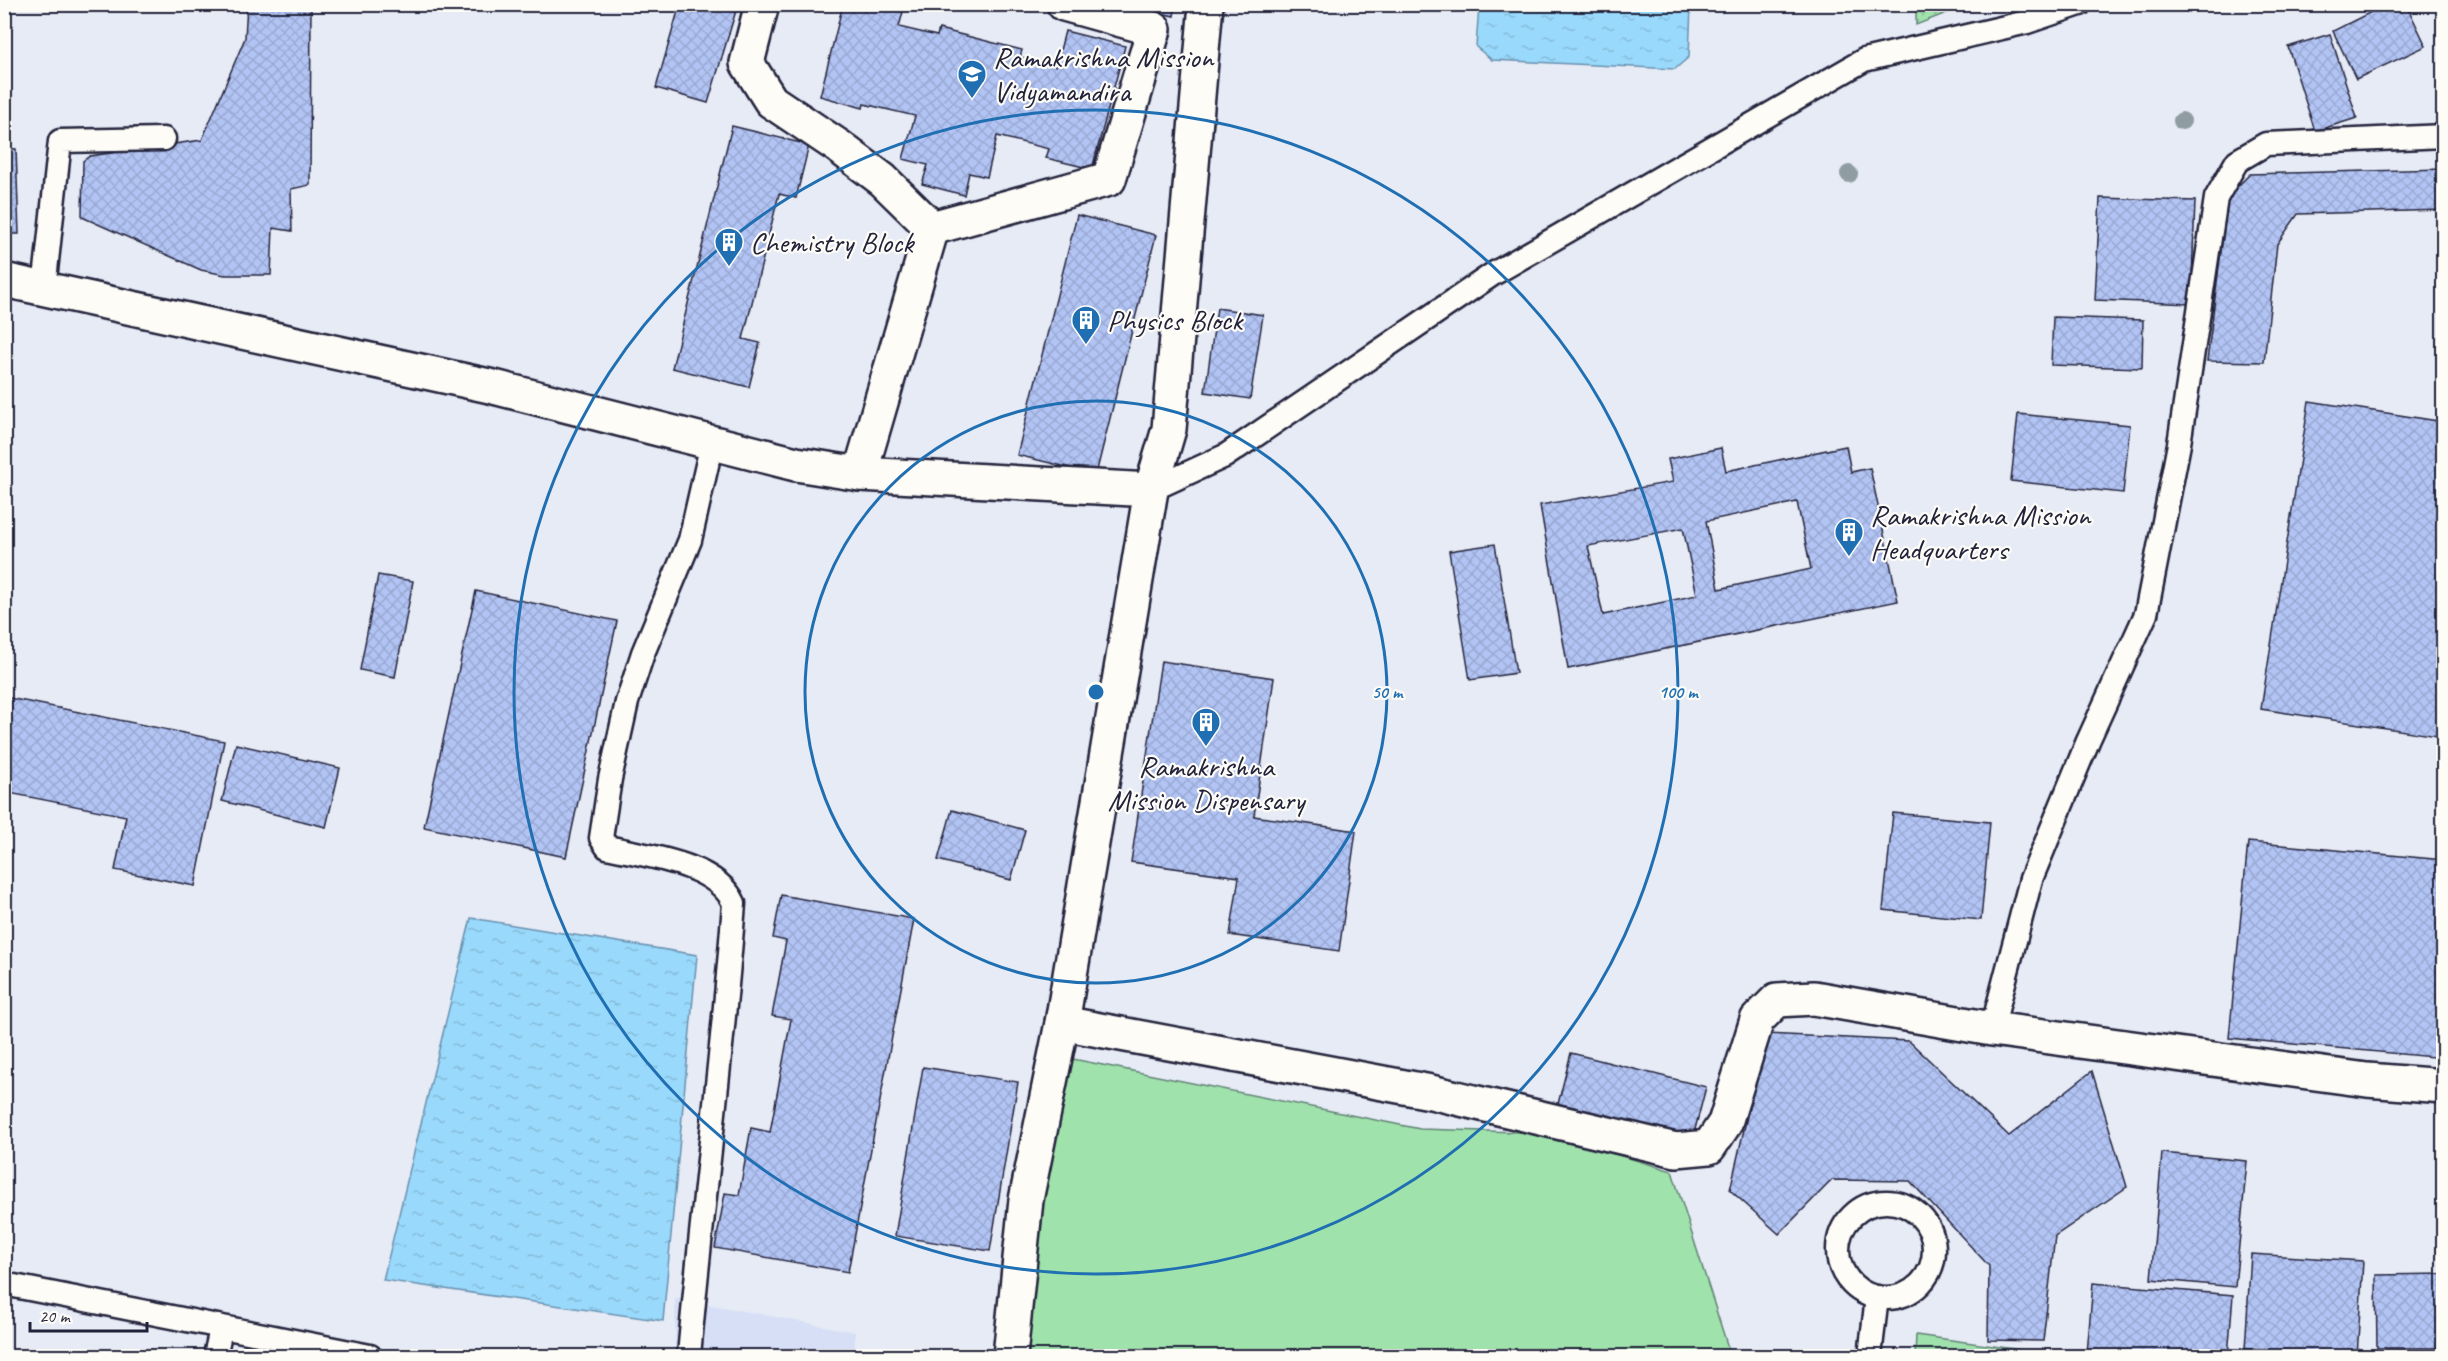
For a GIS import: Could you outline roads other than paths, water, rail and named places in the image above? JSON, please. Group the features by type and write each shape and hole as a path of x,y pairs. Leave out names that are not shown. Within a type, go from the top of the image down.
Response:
{"street":[{"path":"762,4 747,63 771,101 838,146 883,180 932,228"},
{"path":"932,228 1109,179 1154,29 1064,4"},
{"path":"1010,1356 1026,1200 1062,1023 1151,490 1169,429 1206,4"},
{"path":"860,474 932,228"},
{"path":"4,280 494,387 796,464 860,474 1151,490"},
{"path":"1062,1023 1431,1092 1676,1150 1709,1147 1725,1123 1757,1020 1777,1000 1814,998 1992,1029 2367,1080 2444,1086"}],"lane":[{"path":"1151,490 1225,456 1493,274 1864,60 2026,22 2080,4"},
{"path":"1992,1029 2031,879 2088,741 2146,614 2179,444 2216,198 2237,161 2266,144 2444,136"},
{"path":"44,289 60,141 164,139"},
{"path":"689,1356 699,1238 725,1023 734,903 729,893 718,881 694,869 607,847 601,838 610,779 627,702 643,653 690,540 712,443"},
{"path":"1872,1203 1903,1204 1917,1212 1928,1225 1934,1239 1935,1255 1930,1271 1920,1284 1900,1295 1876,1297 1862,1291 1850,1281 1841,1268 1838,1252 1840,1237 1852,1217 1872,1203"},
{"path":"4,1284 221,1329 370,1356"},
{"path":"1870,1356 1876,1297"},
{"path":"215,1356 221,1329"}],"water":[{"path":"1479,5 1691,5 1689,57 1675,69 1492,60 1476,47"},
{"path":"471,918 697,955 663,1321 383,1280"}],"place":[{"name":"Ramakrishna Mission Vidyamandira","path":"972,100"},
{"name":"Chemistry Block","path":"729,268"},
{"name":"Physics Block","path":"1086,346"},
{"name":"Ramakrishna Mission Headquarters","path":"1849,558"},
{"name":"Ramakrishna Mission Dispensary","path":"1206,748"}]}
